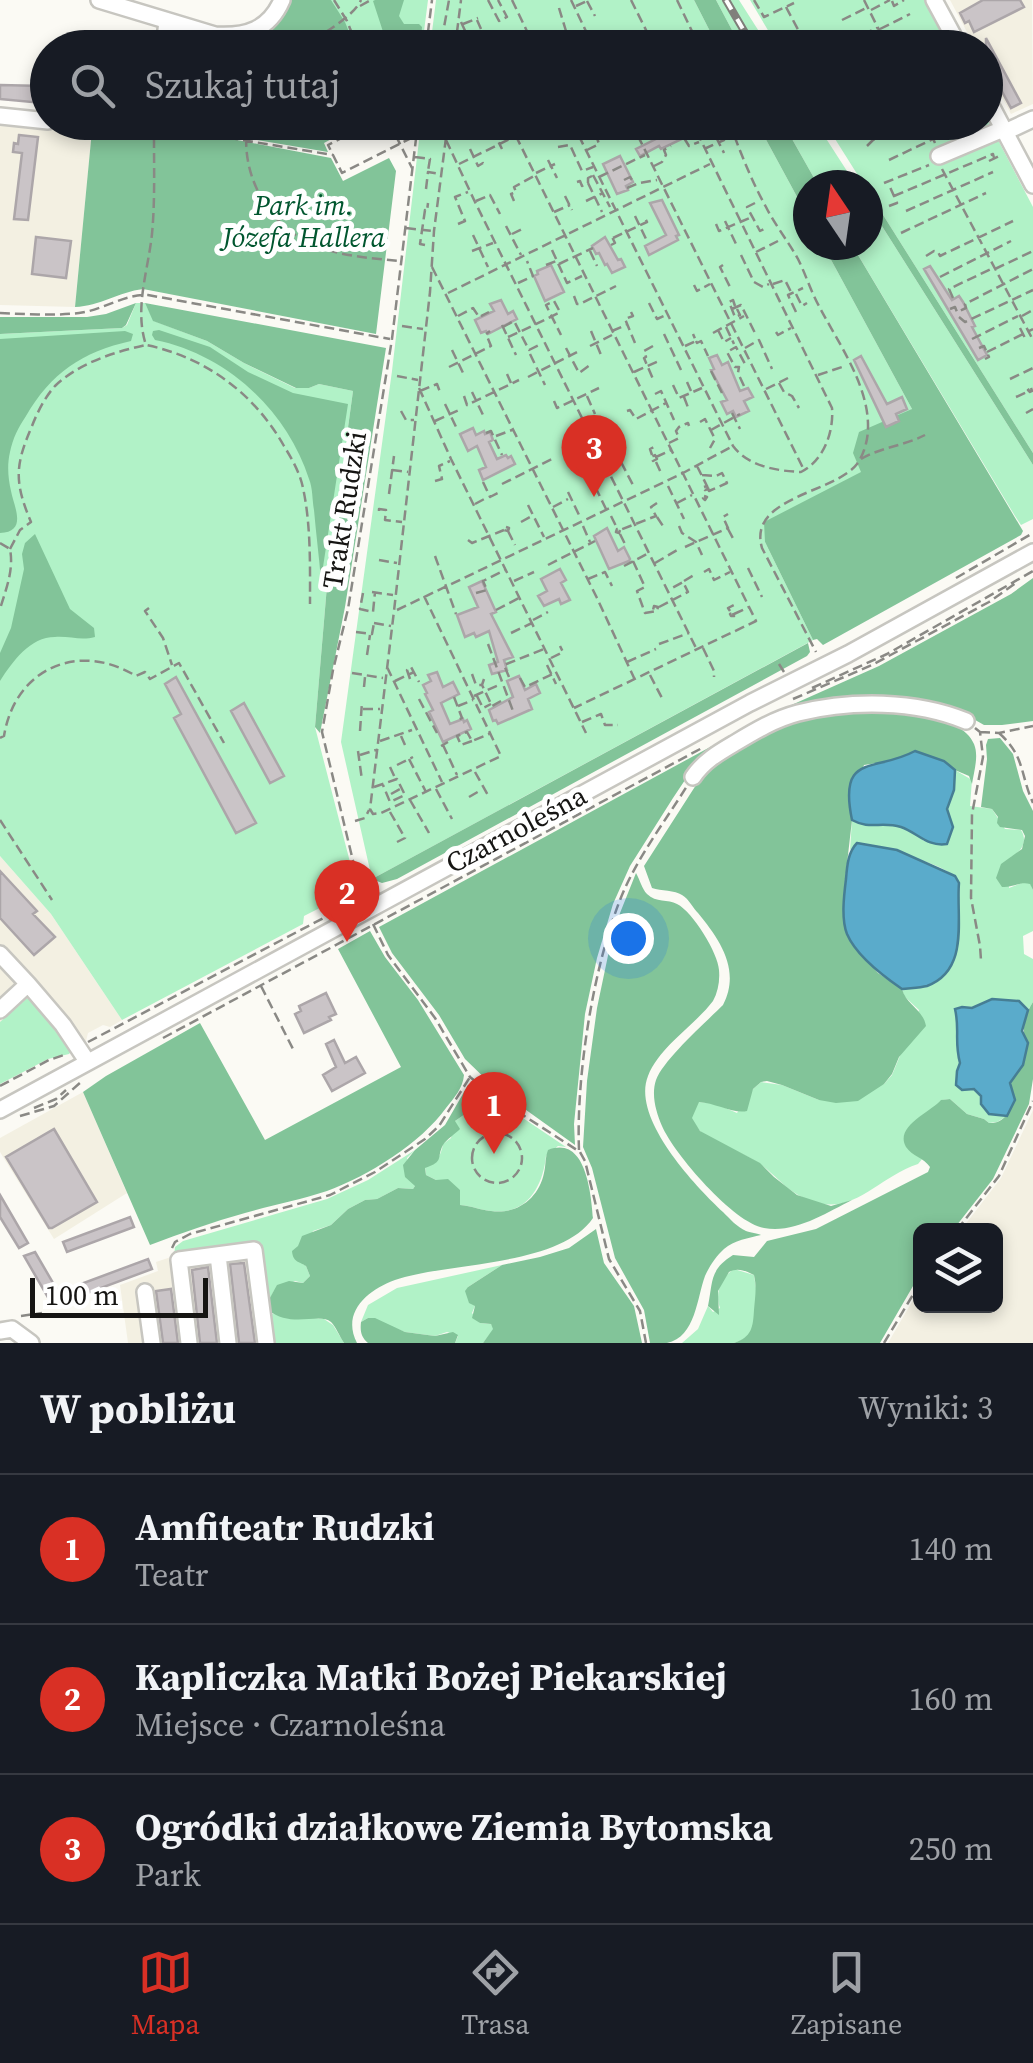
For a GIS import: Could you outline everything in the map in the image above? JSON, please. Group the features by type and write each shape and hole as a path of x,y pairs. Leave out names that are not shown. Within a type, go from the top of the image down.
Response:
{"street":[{"path":"99,0 198,30"},
{"path":"256,30 266,24 282,0"},
{"path":"934,0 950,30"},
{"path":"166,30 167,21"},
{"path":"0,116 30,119"},
{"path":"1033,119 1004,130 1033,185"},
{"path":"936,149 968,140"},
{"name":"Czarnoleśna","path":"7,1114 87,1061 257,979 720,736 824,666 1027,560"},
{"path":"692,777 720,736 796,714 826,708 910,707 966,721"},
{"path":"0,954 62,1025 87,1061"},
{"path":"0,1010 28,984"},
{"path":"189,1343 179,1260 254,1250 266,1343"},
{"path":"218,1255 228,1343"},
{"path":"145,1292 152,1343"},
{"path":"0,1331 12,1329 31,1343"}],"path":[{"path":"334,0 350,30"},
{"path":"359,6 361,0"},
{"path":"327,30 372,0"},
{"path":"428,30 432,0"},
{"path":"449,0 454,30"},
{"path":"447,30 461,0"},
{"path":"488,0 491,6 499,22 507,18 500,1 491,6"},
{"path":"512,0 526,30"},
{"path":"571,0 586,30"},
{"path":"561,15 588,0 594,16"},
{"path":"631,0 646,30"},
{"path":"676,0 691,30"},
{"path":"754,0 764,16 794,4"},
{"path":"864,0 879,28"},
{"path":"842,20 891,0 894,6 904,0"},
{"path":"786,7 798,30"},
{"path":"559,8 565,30"},
{"path":"874,30 910,14"},
{"path":"454,18 464,30"},
{"path":"462,25 477,18 481,29"},
{"path":"146,345 140,330 152,232 154,140"},
{"path":"245,140 255,189 284,224 305,241 364,258 402,261"},
{"path":"250,140 333,155"},
{"path":"338,140 328,145 342,173 408,140"},
{"path":"398,140 412,169"},
{"name":"Trakt Rudzki","path":"361,900 322,732 348,609 392,339 416,140"},
{"path":"446,140 697,650"},
{"path":"365,818 370,809 379,741 446,140"},
{"path":"498,140 502,149"},
{"path":"457,164 505,140"},
{"path":"518,140 756,621 574,708"},
{"path":"581,140 610,207"},
{"path":"586,150 599,144 598,140"},
{"path":"640,140 747,363"},
{"path":"596,175 732,446 742,457 758,464 805,471 823,450 832,420 830,404 700,141 689,146 685,140"},
{"path":"718,140 724,153"},
{"path":"704,149 724,140"},
{"path":"737,140 764,203 798,259 864,396 868,434 860,460 853,469 772,513 759,535 762,548 824,666"},
{"path":"867,146 873,140"},
{"path":"931,140 944,173 1033,340"},
{"path":"884,183 949,140"},
{"path":"558,146 570,145 582,171 594,166"},
{"path":"653,167 662,162 664,150 671,146"},
{"path":"470,149 478,166 484,165"},
{"path":"889,160 936,149"},
{"path":"602,212 588,178 647,154"},
{"path":"894,196 993,154 994,158"},
{"path":"988,161 1001,155"},
{"path":"414,157 430,160 426,190"},
{"path":"548,160 557,178"},
{"path":"446,294 711,164"},
{"path":"514,201 514,186 553,165"},
{"path":"428,172 441,174"},
{"path":"906,212 993,172"},
{"path":"624,180 630,177 635,184"},
{"path":"577,182 580,180 582,186 588,183"},
{"path":"627,188 659,180"},
{"path":"889,206 897,203 890,186"},
{"path":"458,224 465,221 456,198 470,191"},
{"path":"901,233 986,193"},
{"path":"586,202 603,194"},
{"path":"474,202 490,195 500,214"},
{"path":"553,212 571,208 565,196"},
{"path":"912,200 916,207"},
{"path":"425,245 420,244 428,203"},
{"path":"755,203 747,207 760,231 764,229"},
{"path":"634,216 646,239"},
{"path":"611,245 615,243 612,236 647,222 644,216"},
{"path":"716,224 719,231 752,217"},
{"path":"725,220 736,244"},
{"path":"926,256 938,252 940,256 1012,222"},
{"path":"506,226 522,256"},
{"path":"406,228 434,232"},
{"path":"510,234 522,229"},
{"path":"473,235 488,267"},
{"path":"755,252 778,241"},
{"path":"940,277 1011,241"},
{"path":"472,251 494,242"},
{"path":"546,265 591,249 597,266"},
{"path":"552,250 567,282 584,276"},
{"path":"953,298 949,289 1033,250"},
{"path":"740,255 755,283 764,287 785,280 802,306 807,303"},
{"path":"516,283 533,276 527,260"},
{"path":"723,265 720,267 731,288"},
{"path":"431,266 635,680"},
{"path":"950,310 966,308 965,304 1033,269"},
{"path":"694,284 697,291 726,278"},
{"path":"574,296 578,304 616,286"},
{"path":"796,312 788,295 803,288"},
{"path":"958,317 965,322 1033,290"},
{"path":"976,291 979,297"},
{"path":"0,313 78,313 142,295 392,339"},
{"path":"648,303 656,320 667,314"},
{"path":"457,316 473,308 479,318 489,312"},
{"path":"736,309 746,316 755,333"},
{"path":"972,340 1033,310"},
{"path":"631,312 633,316 625,319 636,343"},
{"path":"508,338 552,316 562,334"},
{"path":"712,333 746,316"},
{"path":"516,354 502,326 514,321 529,350 539,345"},
{"path":"1026,340 1030,323"},
{"path":"590,346 627,324"},
{"path":"402,326 424,329"},
{"path":"726,326 734,344"},
{"path":"776,332 778,335 793,328"},
{"path":"1020,328 1029,331"},
{"path":"718,330 724,342 732,338"},
{"path":"591,331 600,355"},
{"path":"987,352 1029,331"},
{"path":"449,367 492,346 486,334 490,332"},
{"path":"693,334 696,341"},
{"path":"653,379 644,351 665,336 681,370"},
{"path":"743,348 759,340 772,368"},
{"path":"672,351 701,341 708,356"},
{"path":"0,608 10,573 10,549 20,530 30,522 22,502 18,462 35,418 56,386 91,362 146,345 194,360 233,383 279,436 303,487 310,604"},
{"path":"979,348 984,346 989,356 985,359"},
{"path":"739,368 727,352 736,347 764,390 805,471"},
{"path":"566,348 579,373 590,365"},
{"path":"452,350 465,377"},
{"path":"528,378 582,350"},
{"path":"530,354 546,385"},
{"path":"633,373 659,361"},
{"path":"739,368 747,363"},
{"path":"739,368 744,386"},
{"path":"816,376 830,368 842,368"},
{"path":"1010,379 1033,368"},
{"path":"403,386 407,370"},
{"path":"711,371 722,393"},
{"path":"506,374 511,384"},
{"path":"396,376 419,380"},
{"path":"764,390 788,378"},
{"path":"464,396 467,405 519,380"},
{"path":"686,382 691,392"},
{"path":"779,382 799,408"},
{"path":"420,389 436,384 440,392"},
{"path":"585,384 595,414"},
{"path":"672,385 678,398 703,387"},
{"path":"554,401 557,408 599,388"},
{"path":"420,389 550,659 556,684"},
{"path":"1016,397 1031,389"},
{"path":"655,394 661,391 674,420"},
{"path":"472,392 483,415"},
{"path":"683,396 689,410"},
{"path":"627,411 636,419 666,403"},
{"path":"445,404 458,431"},
{"path":"434,422 461,409"},
{"path":"1026,413 1033,409"},
{"path":"401,411 406,420 416,420"},
{"path":"710,430 740,414"},
{"path":"733,415 740,429"},
{"path":"700,422 706,419 715,439 710,448"},
{"path":"668,443 678,438 679,426 688,422 690,426"},
{"path":"494,438 514,430"},
{"path":"486,433 491,431 502,455"},
{"path":"860,460 925,435"},
{"path":"572,438 584,464"},
{"path":"576,447 592,440"},
{"path":"394,611 732,446"},
{"path":"654,447 650,449 661,473"},
{"path":"646,464 671,450"},
{"path":"389,494 394,456"},
{"path":"502,484 554,458"},
{"path":"435,481 442,478 439,466 452,460"},
{"path":"621,462 634,487"},
{"path":"696,465 706,490 727,483 722,473 702,476"},
{"path":"392,470 410,472"},
{"path":"588,478 606,509"},
{"path":"483,482 490,496"},
{"path":"668,486 684,520"},
{"path":"475,504 502,491"},
{"path":"677,503 693,494"},
{"path":"552,508 569,495 579,515"},
{"path":"657,504 652,507 663,526"},
{"path":"528,505 545,538"},
{"path":"379,511 386,510 386,520 404,522"},
{"path":"728,514 722,517 735,542"},
{"path":"468,540 472,544 534,515"},
{"path":"612,516 626,546"},
{"path":"616,531 656,516"},
{"path":"548,565 593,542 583,526"},
{"path":"679,526 696,542 702,556"},
{"path":"654,564 728,528"},
{"path":"507,529 515,545"},
{"path":"686,535 693,532"},
{"path":"791,700 872,665 989,602 1021,579 1033,532"},
{"path":"0,544 10,549"},
{"path":"624,566 649,554"},
{"path":"435,556 456,614"},
{"path":"379,560 399,563"},
{"path":"556,561 559,569"},
{"path":"633,562 646,587 637,591 646,613 688,592 683,582"},
{"path":"748,568 762,597"},
{"path":"704,572 708,569 714,580 732,572"},
{"path":"476,592 487,590 483,581 507,570"},
{"path":"512,582 534,572"},
{"path":"587,580 605,572 612,586"},
{"path":"672,588 694,575"},
{"path":"742,592 756,584"},
{"path":"363,594 360,609 373,612 374,592 395,595"},
{"path":"355,821 389,810 501,756 424,596"},
{"path":"496,610 520,598"},
{"path":"734,605 728,608 732,613 749,607"},
{"path":"149,608 144,611 164,638 173,667"},
{"path":"510,633 548,612"},
{"path":"367,656 373,623 392,626"},
{"path":"356,632 370,634"},
{"path":"626,662 688,633"},
{"path":"488,644 513,711"},
{"path":"550,659 564,652 560,646"},
{"path":"702,647 714,677"},
{"path":"509,676 504,666 545,649"},
{"path":"0,738 4,736 11,708 37,677 55,666 95,660 136,676 146,672 150,679 179,663 224,743"},
{"path":"779,664 784,674"},
{"path":"386,666 443,784"},
{"path":"547,666 586,734"},
{"path":"352,673 385,678"},
{"path":"472,674 476,684 483,682 491,704"},
{"path":"520,678 525,687 554,674"},
{"path":"649,674 662,700"},
{"path":"364,687 366,675"},
{"path":"393,681 411,675 418,682"},
{"path":"458,706 502,684"},
{"path":"454,697 462,718 456,721"},
{"path":"475,697 483,708 502,701"},
{"path":"419,699 437,733"},
{"path":"360,731 362,702"},
{"path":"361,709 381,709"},
{"path":"581,723 601,714 606,725 618,725"},
{"path":"966,721 980,732 1033,726"},
{"path":"379,741 412,730"},
{"path":"980,732 982,757 972,814 970,898 980,960"},
{"path":"1000,732 1018,754 1033,803"},
{"path":"401,734 405,745"},
{"path":"472,741 490,734"},
{"path":"164,1038 257,979 373,924 720,736"},
{"path":"444,744 458,777"},
{"path":"362,780 358,753 377,750"},
{"path":"396,765 411,758 426,792"},
{"path":"384,785 390,802 405,795 390,768"},
{"path":"474,770 489,797"},
{"path":"646,1343 640,1311 609,1259 580,1152 578,1128 586,1038 600,963 620,898 692,777"},
{"path":"372,788 396,779"},
{"path":"391,794 402,788"},
{"path":"435,788 451,816 458,809"},
{"path":"469,797 483,788"},
{"path":"410,799 430,833"},
{"path":"370,809 376,814"},
{"path":"389,810 405,838 398,842"},
{"path":"0,820 52,900"},
{"path":"373,924 388,955 435,1018 470,1077 580,1152"},
{"path":"257,979 294,1052"},
{"path":"0,1086 69,1054"},
{"path":"179,1260 173,1258 172,1250 180,1238 330,1195 395,1159 438,1126 470,1077"},
{"path":"7,1114 54,1106 84,1080"},
{"path":"495,1096 498,1134"},
{"path":"962,1223 999,1176 1033,1101"},
{"path":"498,1134 512,1138 522,1158 518,1172 499,1183 478,1176 472,1162 478,1142 498,1134"},
{"path":"884,1343 913,1294"},
{"path":"17,1318 42,1313"}],"shaded area":[{"path":"950,0 1032,0 1033,104 1011,114 1003,99 1003,30 966,30"},
{"path":"0,121 30,124 30,140 91,140 75,307 0,305"},
{"path":"0,856 51,914 122,1020 110,1027 103,1025 68,1052 0,1084"},
{"path":"83,1092 127,1193 54,1239 0,1152 0,1138"},
{"path":"1033,1110 1033,1343 888,1343 913,1300 913,1313 1003,1313 1003,1223 966,1223 1001,1178"},
{"path":"259,1245 272,1343 128,1343 120,1285 158,1271 156,1262 174,1256"}],"green space":[{"path":"286,0 428,0 424,30 249,30"},
{"path":"289,0 331,0 348,30 270,30"},
{"path":"404,0 399,16 404,24 419,24 422,30 382,30 373,1"},
{"path":"436,0 694,0 709,30 432,30"},
{"path":"694,0 716,0 732,30 709,30"},
{"path":"716,0 739,0 758,30 732,30"},
{"path":"750,0 924,0 940,30 768,30"},
{"name":"Park im. Józefa Hallera","path":"91,140 237,140 331,158 343,181 389,158 396,171 376,334 143,289 75,307"},
{"path":"257,140 330,140 324,143 328,152"},
{"path":"419,140 766,140 793,189 793,260 831,260 912,409 862,472 765,542 813,640 372,879 341,742"},
{"path":"766,140 793,140 810,170 793,170 793,189"},
{"path":"793,140 827,140 846,170 810,170"},
{"path":"836,140 998,140 1033,207 1033,453 883,215 883,170 855,170"},
{"path":"883,215 1033,453 1033,465 883,228"},
{"path":"883,228 1033,465 1033,519 1021,525 861,260 883,260"},
{"path":"831,260 861,260 1023,531 823,645 813,640 765,542 764,522 861,472 853,453 859,432 912,409"},
{"path":"136,303 145,303 154,321 207,341 295,388 319,384 353,391 328,574 315,727 357,889 304,916 303,924 122,1020 51,914 0,856 0,334 122,328"},
{"path":"136,303 122,328 0,334 0,317 87,317"},
{"path":"145,303 386,348 345,607 320,733 315,727 328,574 353,391 319,384 296,388 207,341 153,321"},
{"path":"125,331 133,334 131,341 97,351 57,376 23,420 8,462 17,523 9,532 0,533 0,339"},
{"path":"153,331 210,347 248,372 293,393 348,404 321,580 310,483 286,430 269,408 229,372 181,347 155,340"},
{"path":"35,534 70,609 94,628 95,637 38,641 17,658 0,681 0,653 11,628 24,569 22,554 25,543"},
{"path":"1033,578 1033,721 984,725 963,713 923,702 778,714 879,666"},
{"path":"808,643 807,656 397,879 382,883 372,879"},
{"path":"854,712 920,716 954,725 974,744 975,769 972,784 969,776 944,761 915,751 898,760 864,765 849,806 852,820 845,881 848,937 878,973 902,989 926,1026 899,1057 884,1084 858,1101 819,1100 767,1081 753,1089 747,1111 699,1102 692,1118 700,1131 760,1163 797,1195 831,1206 852,1200 798,1225 764,1228 737,1214 706,1186 669,1138 658,1115 654,1092 660,1071 723,1005 730,980 726,956 706,923 682,895 652,888 644,866 705,771 777,728 820,716"},
{"path":"1000,738 1013,754 1033,811 1033,890 1026,883 1002,887 996,878 1001,864 1022,849 1025,836 1022,830 1000,827 992,809 981,807 986,745 988,739"},
{"path":"712,746 687,777 630,866 613,904 585,1014 575,1145 494,1087 465,1059 439,1015 392,953 379,927"},
{"path":"955,770 972,780 970,806 992,809 1005,829 1021,830 1024,842 1011,857 1009,888 1024,882 1030,883 1033,890 1033,931 1023,936 1024,954 1033,959 1033,1002 1028,1010 1019,1001 992,999 955,1010 960,1063 957,1071 962,1090 974,1089 989,1114 1007,1116 989,1123 967,1114 950,1099 942,1100 920,1117 917,1156 923,1158 918,1164 847,1202 816,1203 792,1191 755,1161 705,1135 691,1118 698,1102 714,1103 737,1113 761,1082 782,1085 819,1100 884,1084 892,1075 919,1010 902,989 927,986 941,977 956,915 959,883 944,869 914,858 857,843 850,850 852,820 906,828 924,841 953,827 947,809 954,790"},
{"path":"636,873 651,897 677,904 690,915 709,944 719,974 713,1001 653,1065 645,1093 649,1111 669,1150 697,1186 737,1225 761,1235 732,1243 718,1255 705,1276 690,1325 677,1339 667,1343 650,1343 644,1310 615,1258 583,1147 597,1008 610,946"},
{"path":"370,931 464,1075 455,1097 423,1134 359,1177 327,1191 221,1220 150,1245 83,1092 200,1023 265,1140 401,1067 338,949"},
{"path":"32,998 75,1047 69,1054 48,1059 0,1084 0,1022"},
{"path":"1033,1002 1033,1079 1029,1104 993,1179 958,1223 913,1223 913,1286 880,1343 734,1343 745,1338 752,1326 755,1280 754,1275 745,1271 729,1272 718,1291 719,1315 708,1306 713,1277 720,1266 733,1255 754,1257 767,1241 816,1229 928,1172 930,1167 925,1161 906,1147 905,1132 941,1100 950,1099 967,1114 989,1123 1002,1119 1015,1100 1010,1083 1022,1064 1028,1010"},
{"path":"468,1085 493,1102 471,1107 455,1121 460,1129 443,1145 438,1161 425,1168 426,1175 436,1180 448,1179 460,1190 460,1205 501,1212 532,1197 541,1182 548,1150 561,1148 571,1151 584,1169 593,1218 577,1234 530,1254 417,1274 385,1284 367,1296 355,1312 352,1321 357,1343 344,1343 326,1319 295,1320 268,1310 267,1303 277,1285 289,1281 303,1283 310,1276 292,1251 302,1236 331,1225 365,1200 377,1199 398,1188 413,1189 403,1165 445,1125"},
{"path":"492,1100 566,1147 558,1146 546,1156 531,1197 504,1211 460,1205 426,1175 425,1167 435,1162 443,1144 451,1138 455,1121 470,1107"},
{"path":"415,1150 407,1158 413,1189 398,1188 377,1199 365,1200 331,1225 313,1231 300,1262 310,1276 303,1283 295,1281 274,1291 267,1303 259,1245 174,1256 175,1247 183,1241 327,1199 368,1180"},
{"path":"596,1229 604,1263 634,1306 642,1343 483,1343 493,1329 491,1324 472,1318 475,1306 469,1303 465,1291 468,1287 502,1265 569,1248"},
{"path":"502,1265 468,1287 475,1306 472,1313 480,1323 491,1324 494,1329 483,1343 455,1343 458,1336 447,1332 435,1336 405,1332 368,1318 361,1322 368,1305 397,1288"},
{"path":"734,1269 754,1275 757,1295 752,1331 734,1343 682,1343 698,1329 708,1306 713,1312 720,1308 720,1286"},
{"path":"268,1310 273,1314 324,1319 333,1325 344,1343 272,1343"},
{"path":"368,1318 405,1332 458,1335 455,1343 368,1343 362,1336 361,1322"}],"water":[{"path":"915,751 944,761 955,770 954,790 947,809 953,827 947,844 928,842 901,827 852,820 849,798 855,774"},
{"path":"857,843 897,850 955,876 959,883 955,956 941,978 927,986 902,989 863,957 847,934 847,869"},
{"path":"992,999 1019,1001 1028,1010 1022,1031 1028,1043 1023,1065 1010,1083 1015,1100 1007,1116 989,1114 974,1089 962,1090 956,1085 960,1063 955,1009 972,1008"}],"building":[{"path":"983,0 1020,0 1024,7 978,30 973,30 969,21 965,23 960,13"},
{"path":"1003,70 1021,103 1011,108 1003,93"},
{"path":"0,85 30,86 30,102 0,99"},
{"path":"19,135 38,140 28,220 14,219 22,153 13,152 14,143 18,144"},
{"path":"654,140 680,140 640,156 636,149"},
{"path":"620,156 633,182 626,186 628,190 617,194 603,164"},
{"path":"662,200 678,240 649,255 645,246 666,235 650,203"},
{"path":"36,237 71,241 66,278 32,274"},
{"path":"605,237 625,267 612,273 592,246"},
{"path":"551,265 564,292 545,301 534,276"},
{"path":"930,266 952,300 959,296 963,302 987,355 978,360 924,269"},
{"path":"501,300 508,314 513,311 517,319 488,334 481,333 475,320 494,311 490,304"},
{"path":"717,355 722,365 728,362 740,391 748,388 753,397 744,401 749,411 736,417 733,411 727,414 721,402 727,400 711,370 714,369 709,358"},
{"path":"861,356 887,404 902,397 907,409 896,414 899,421 886,427 854,360"},
{"path":"473,428 476,435 490,432 493,440 489,442 497,459 511,456 515,464 483,480 479,470 486,467 477,446 468,451 460,434"},
{"path":"607,528 618,551 624,547 630,559 609,569 594,536"},
{"path":"560,569 566,580 561,583 570,600 561,604 559,599 544,606 538,596 547,591 541,579"},
{"path":"482,581 496,612 491,614 513,657 504,660 507,670 492,674 489,665 498,662 489,631 465,637 457,615 478,607 469,587"},
{"path":"437,672 443,687 453,682 459,694 441,703 450,724 463,719 471,729 443,742 429,712 433,710 423,685 431,681 428,675"},
{"path":"519,676 525,690 536,684 540,693 528,699 532,709 498,724 489,710 513,697 507,681"},
{"path":"176,677 256,823 236,833 174,718 181,714 165,684"},
{"path":"244,703 284,776 270,783 231,711"},
{"path":"0,871 55,937 34,955 0,918"},
{"path":"326,993 336,1014 304,1033 295,1014 301,1011 299,1006"},
{"path":"334,1040 345,1063 356,1057 365,1073 332,1091 323,1075 336,1067 326,1044"},
{"path":"54,1129 97,1202 49,1228 6,1157"},
{"path":"0,1195 28,1243 19,1248 0,1217"},
{"path":"130,1217 134,1227 67,1252 63,1242"},
{"path":"35,1252 63,1300 53,1306 24,1256"},
{"path":"148,1259 152,1269 85,1294 81,1284"},
{"path":"244,1263 255,1343 239,1343 230,1264"},
{"path":"208,1267 217,1343 200,1343 192,1270"},
{"path":"171,1289 178,1343 163,1343 156,1291"}],"railway":[{"path":"726,0 744,30"}],"place":[{"name":"Ogródki działkowe Ziemia Bytomska","path":"594,497"},
{"name":"Kapliczka Matki Bożej Piekarskiej","path":"347,942"},
{"name":"Amfiteatr Rudzki","path":"494,1154"}]}
